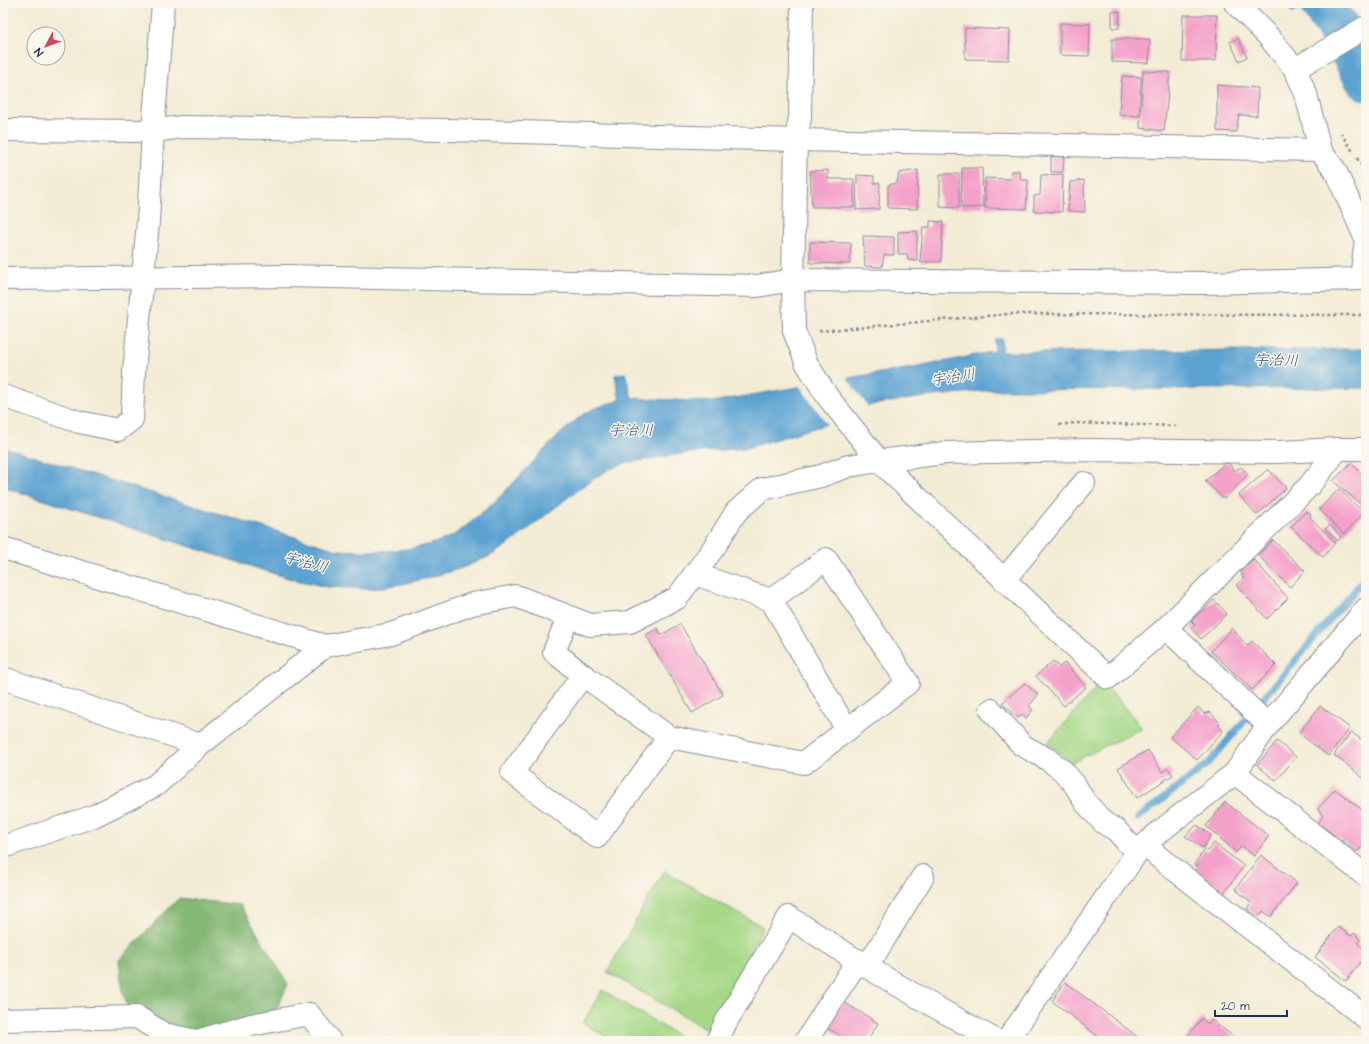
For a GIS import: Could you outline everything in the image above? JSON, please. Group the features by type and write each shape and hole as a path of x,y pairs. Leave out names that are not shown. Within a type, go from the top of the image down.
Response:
{"street":[{"path":"3,396 79,422 118,430 128,424 132,419 134,372 148,222 153,131 163,3"},
{"path":"802,3 800,117 796,140 793,280 795,335 806,364 818,384 872,452 1108,678 1166,628 1310,485 1338,449"},
{"path":"3,279 285,276 757,286 793,280 1204,283 1361,279 1366,239 1335,170 1320,150 1300,66 1235,3"},
{"path":"1300,66 1366,27"},
{"path":"3,130 153,131 182,127 450,130 796,140 1320,150"},
{"path":"3,548 325,646 391,634 472,604 516,596 590,625 630,622 678,598 715,546 736,512 762,489 821,476 848,466 872,452 945,453 1087,450 1279,452 1366,449"},
{"path":"1004,580 1084,483"},
{"path":"568,617 554,652 669,737 804,763 908,683 826,559 771,600"},
{"path":"695,574 771,600 847,730"},
{"path":"1007,1041 1141,848 1235,773 1254,712 1366,609"},
{"path":"1166,628 1254,712"},
{"path":"3,847 94,816 156,785 200,745 325,646"},
{"path":"583,674 512,773 598,837 669,737"},
{"path":"3,678 200,745"},
{"path":"991,710 1022,745 1047,759 1063,771 1075,785 1085,802 1104,823 1116,830 1128,843 1141,848 1161,860 1366,1018"},
{"path":"1235,773 1366,876"},
{"path":"806,1041 923,876"},
{"path":"717,1041 726,1022 789,917 862,964 997,1041"},
{"path":"3,1020 138,1017 164,1034 196,1041 251,1025 309,1014 330,1041"}],"path":[{"path":"1273,6 1277,3"},
{"path":"795,335 818,331 1008,314 1366,315"}],"green space":[{"path":"1102,681 1142,728 1071,763 1047,743"},
{"path":"664,871 763,927 708,1030 607,972"},
{"path":"179,898 240,905 288,984 276,1010 189,1038 131,1017 123,992 119,960"},
{"path":"602,990 687,1041 614,1041 583,1023"}],"water":[{"name":"宇治川","path":"995,339 1002,339 1002,352 1366,349 1366,388 993,390 924,397 871,405 824,425 746,448 686,453 625,463 609,469 580,488 513,541 490,556 462,568 428,578 370,589 327,587 291,579 3,487 3,447 337,550 380,551 408,549 450,537 463,529 502,494 553,441 581,416 595,408 620,400 615,375 625,373 632,398 712,402 919,367 995,351"}],"pier":[{"path":"846,377 869,408 828,425 799,385"}],"building":[{"path":"1112,11 1120,12 1119,28 1112,28"},
{"path":"1183,15 1217,15 1216,61 1182,61"},
{"path":"1060,23 1090,24 1089,56 1060,55"},
{"path":"965,28 1010,30 1009,60 965,59"},
{"path":"1238,38 1247,57 1239,61 1230,42"},
{"path":"1112,39 1150,39 1149,63 1112,62"},
{"path":"1143,71 1170,72 1164,131 1140,128"},
{"path":"1122,76 1141,77 1139,116 1119,115"},
{"path":"1217,85 1258,88 1257,116 1239,115 1236,132 1217,131"},
{"path":"1051,156 1064,157 1063,172 1051,172"},
{"path":"962,168 982,168 983,207 961,208"},
{"path":"828,170 828,179 854,179 854,207 812,207 810,171"},
{"path":"918,170 917,209 888,208 888,185 897,183 899,173"},
{"path":"1011,171 1019,171 1021,180 1028,180 1026,209 985,208 985,178 1010,179"},
{"path":"940,174 959,174 959,208 940,207"},
{"path":"1063,174 1062,212 1034,211 1034,196 1040,195 1041,175"},
{"path":"857,175 874,176 874,183 880,183 879,209 856,210"},
{"path":"1084,180 1085,212 1068,211 1070,182"},
{"path":"930,221 943,222 941,262 920,262 923,227 930,227"},
{"path":"917,231 917,261 908,260 907,254 898,254 898,232"},
{"path":"863,236 894,237 894,255 884,255 882,267 865,266"},
{"path":"810,242 851,243 850,264 810,263"},
{"path":"1229,463 1234,471 1241,467 1248,474 1224,499 1205,481 1224,464"},
{"path":"1351,463 1366,478 1366,505 1364,507 1333,481"},
{"path":"1268,469 1286,488 1257,515 1239,495"},
{"path":"1339,489 1364,513 1344,534 1319,509"},
{"path":"1306,511 1311,514 1310,517 1335,543 1323,557 1291,527"},
{"path":"1330,525 1341,537 1338,541 1325,529"},
{"path":"1273,540 1305,571 1290,587 1258,555"},
{"path":"1253,559 1288,598 1267,619 1236,585 1243,579 1241,571"},
{"path":"1214,600 1227,614 1201,639 1191,628 1195,625 1191,621"},
{"path":"680,624 723,695 692,713 646,635 658,628 661,635"},
{"path":"1232,628 1247,646 1252,641 1276,665 1252,690 1211,651"},
{"path":"1053,661 1059,667 1065,663 1086,687 1064,706 1036,676"},
{"path":"1025,683 1038,695 1029,706 1033,710 1026,718 1022,714 1018,718 1002,703"},
{"path":"1320,706 1350,728 1328,756 1299,733"},
{"path":"1198,707 1204,714 1210,712 1220,723 1218,725 1223,731 1197,760 1170,737"},
{"path":"1351,732 1366,743 1366,780 1334,755"},
{"path":"1277,741 1296,757 1276,781 1257,765"},
{"path":"1148,750 1162,772 1168,768 1173,775 1137,798 1118,768"},
{"path":"1335,789 1366,813 1366,842 1357,852 1318,823 1323,816 1318,809"},
{"path":"1225,802 1269,836 1254,856 1242,846 1236,852 1206,826"},
{"path":"1197,825 1211,835 1203,848 1185,836"},
{"path":"1214,843 1244,866 1223,894 1194,872 1198,866 1194,864 1205,849 1207,851"},
{"path":"1261,855 1297,883 1271,917 1263,911 1258,917 1247,909 1251,902 1235,889"},
{"path":"1338,927 1351,936 1355,933 1360,940 1357,943 1366,950 1366,955 1346,981 1315,957"},
{"path":"1065,982 1143,1041 1104,1041 1052,1001"},
{"path":"842,1001 878,1023 867,1041 848,1041 826,1027"},
{"path":"1202,1018 1208,1024 1212,1020 1239,1041 1184,1041"}],"waterway":[{"path":"1293,9 1302,3"},
{"path":"1321,3 1337,26 1366,79"},
{"path":"1138,818 1208,764 1366,577"}]}
